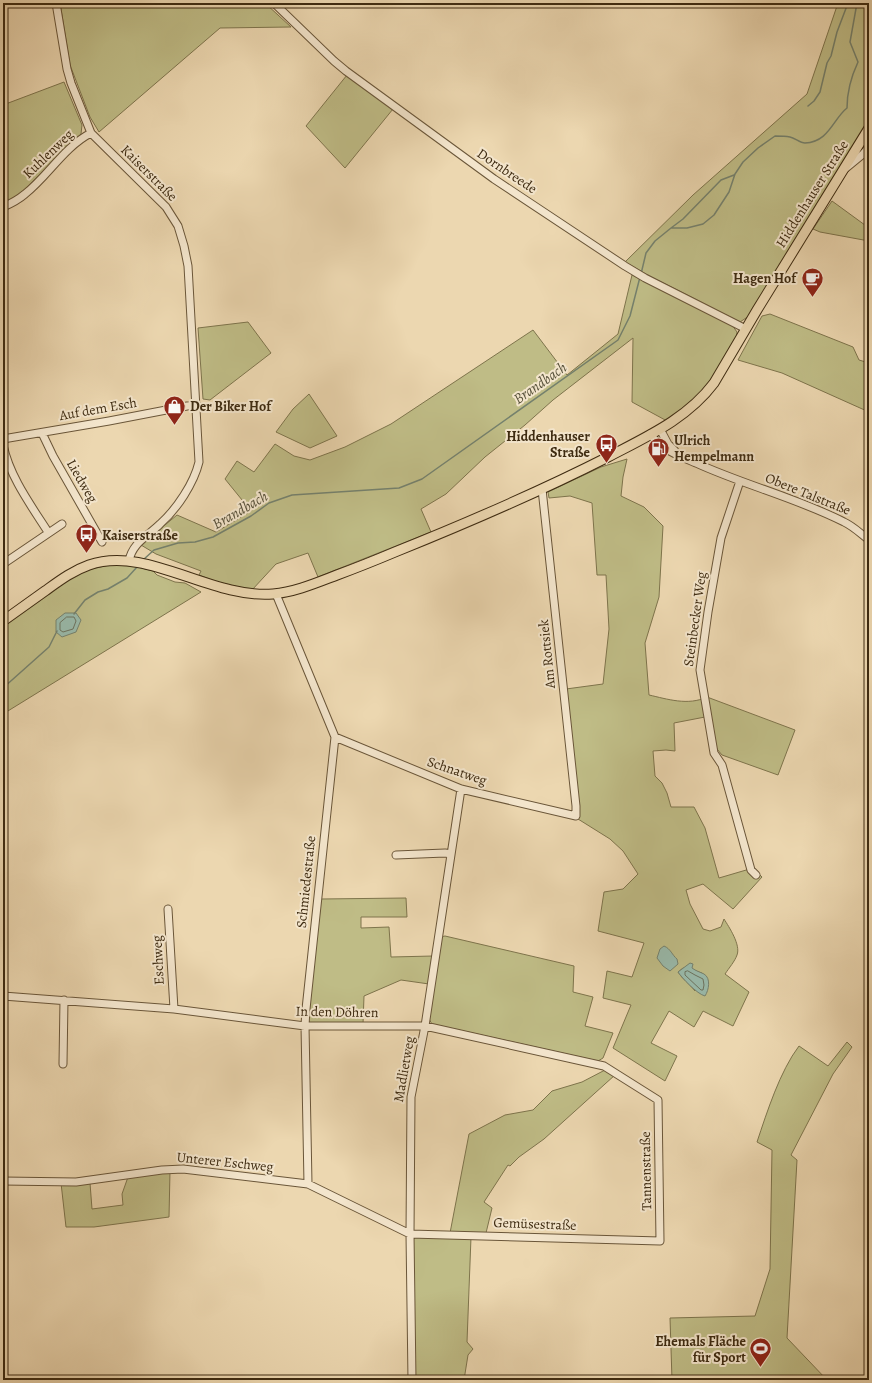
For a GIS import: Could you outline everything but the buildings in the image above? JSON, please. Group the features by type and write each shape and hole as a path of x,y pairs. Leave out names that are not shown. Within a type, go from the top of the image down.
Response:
{"main road":[{"name":"Hiddenhauser Straße","path":"3,621 63,578 94,563 114,561 136,562 220,588 250,594 276,594 308,586 474,520 542,489 660,429 690,409 714,383 869,128"}],"street":[{"name":"Kaiserstraße","path":"56,3 67,69 71,83 91,132 105,148 160,200 172,215 178,226 188,266 199,462 196,472 173,510 161,524 132,549 136,562"},
{"name":"Dornbreede","path":"274,3 334,61 351,75 494,180 643,277 746,329"},
{"name":"Kuhlenweg","path":"3,207 25,194 63,154 91,132"},
{"path":"845,169 869,147"},
{"name":"Auf dem Esch","path":"3,439 187,406 197,406"},
{"name":"Obere Talstraße","path":"660,429 668,444 674,451 688,460"},
{"name":"Liedweg","path":"42,433 52,456 102,542"},
{"name":"Obere Talstraße","path":"650,434 656,442 673,453 846,522 869,540"},
{"path":"3,445 10,469 21,491 48,532"},
{"name":"Steinbecker Weg","path":"740,481 721,538 708,612 700,670 714,753 722,765 751,870 756,875"},
{"name":"Am Rottsiek","path":"542,489 576,816"},
{"path":"3,564 48,532 62,524"},
{"name":"Schmiedestraße","path":"276,594 335,737 305,1026 308,1184"},
{"name":"Schnatweg","path":"335,737 461,789 576,816"},
{"name":"Madlietweg","path":"412,1380 410,1097 425,1026 461,789"},
{"path":"396,855 451,854"},
{"name":"Eschweg","path":"168,909 174,1008"},
{"name":"In den Döhren","path":"3,996 174,1008 305,1026 425,1026 604,1066 658,1100"},
{"path":"63,1064 64,1000"},
{"name":"Tannenstraße","path":"658,1100 660,1241"},
{"name":"Unterer Eschweg","path":"3,1182 76,1182 173,1169 308,1184 410,1234"},
{"name":"Gemüsestraße","path":"410,1234 660,1241"}],"shaded area":[{"path":"60,3 265,3 291,27 220,28 99,132 90,117 70,65"},
{"path":"838,3 869,3 869,120 863,134 749,316 740,322 625,262 693,195 807,94"},
{"path":"347,75 393,109 345,168 306,126"},
{"path":"64,82 82,125 81,134 20,194 3,204 3,105"},
{"path":"832,201 869,228 869,241 820,232 813,229"},
{"path":"632,275 732,325 737,332 736,339 701,394 667,421 632,402 633,338 553,400 485,457 446,494 421,509 431,532 318,577 308,553 276,564 252,590 217,582 199,575 201,571 156,554 141,545 177,515 216,532 251,511 225,479 237,461 254,472 275,444 294,456 310,460 345,447 391,424 533,330 567,375 618,334"},
{"path":"770,314 853,347 859,360 869,363 869,412 782,373 738,360 762,316"},
{"path":"248,322 271,353 210,400 203,399 198,328"},
{"path":"309,394 337,436 310,448 276,432 293,409"},
{"path":"627,459 621,496 644,507 663,526 659,597 645,643 649,695 678,701 700,700 707,697 795,730 778,775 722,755 717,749 705,717 674,723 675,751 653,751 655,776 662,783 671,807 694,807 705,828 719,878 753,868 762,877 733,909 703,884 686,890 690,904 703,929 710,931 721,927 724,919 726,922 736,941 738,951 735,960 725,974 749,992 733,1026 703,1011 694,1027 669,1011 651,1043 677,1056 665,1081 613,1048 631,1005 603,998 607,971 632,977 644,943 598,931 604,892 623,889 638,874 623,851 610,839 578,819 566,689 603,684 609,629 606,575 597,575 592,503 570,496 549,498 548,492 601,467","holes":["683,968 702,973 695,991 678,972"]},
{"path":"109,565 134,566 153,571 157,575 175,582 185,583 201,592 3,714 3,625 65,581 83,571"},
{"path":"406,898 407,917 361,917 361,928 389,927 391,957 433,956 429,984 401,980 364,996 363,1024 312,1024 308,1021 321,899"},
{"path":"445,936 574,966 573,992 593,997 585,1026 613,1033 603,1058 598,1061 432,1024 429,1019 440,937"},
{"path":"847,1042 852,1047 833,1074 791,1155 797,1160 787,1338 827,1380 672,1380 670,1318 755,1316 770,1269 772,1150 757,1142 761,1130 780,1079 799,1046 828,1066"},
{"path":"605,1070 615,1075 544,1139 519,1157 510,1166 508,1165 484,1202 492,1208 486,1233 450,1233 469,1134 505,1115 533,1110 552,1091 582,1082"},
{"path":"170,1171 169,1217 94,1227 66,1227 61,1183 90,1183 92,1209 123,1205 122,1194 128,1177"},
{"path":"418,1235 471,1237 467,1342 473,1349 468,1355 464,1380 415,1380 413,1240"}],"water":[{"path":"65,613 76,613 81,620 76,632 62,637 56,632 56,620"},
{"path":"664,946 677,959 678,964 670,971 663,966 657,958 660,949"},
{"path":"690,963 693,964 692,968 704,974 708,978 708,991 705,996 686,982 678,972"}],"waterway":[{"path":"808,106 814,101 820,92 827,63 831,56 837,32 848,3"},
{"name":"Brandbach","path":"641,274 646,253 655,241 671,228 687,228 703,224 714,215 729,192 735,174 743,162 758,148 775,136 790,137 803,143 813,142 820,139 847,108 850,84 858,62 850,42 857,3"},
{"path":"671,228 683,219 721,180 734,175"},
{"name":"Brandbach","path":"143,560 154,550 178,543 195,542 213,537 251,516 269,503 292,495 399,488 422,479 618,340 630,316 640,277"},
{"name":"Brandbach","path":"74,614 85,600 127,578 137,567"},
{"path":"3,688 49,647 57,631"}],"place":[{"name":"Hagen Hof","path":"812,298"},
{"name":"Der Biker Hof","path":"174,426"},
{"name":"Hiddenhauser Straße","path":"606,464"},
{"name":"Ulrich Hempelmann","path":"658,468"},
{"name":"Kaiserstraße","path":"87,554"},
{"name":"Ehemals Fläche für Sport","path":"761,1368"}]}
